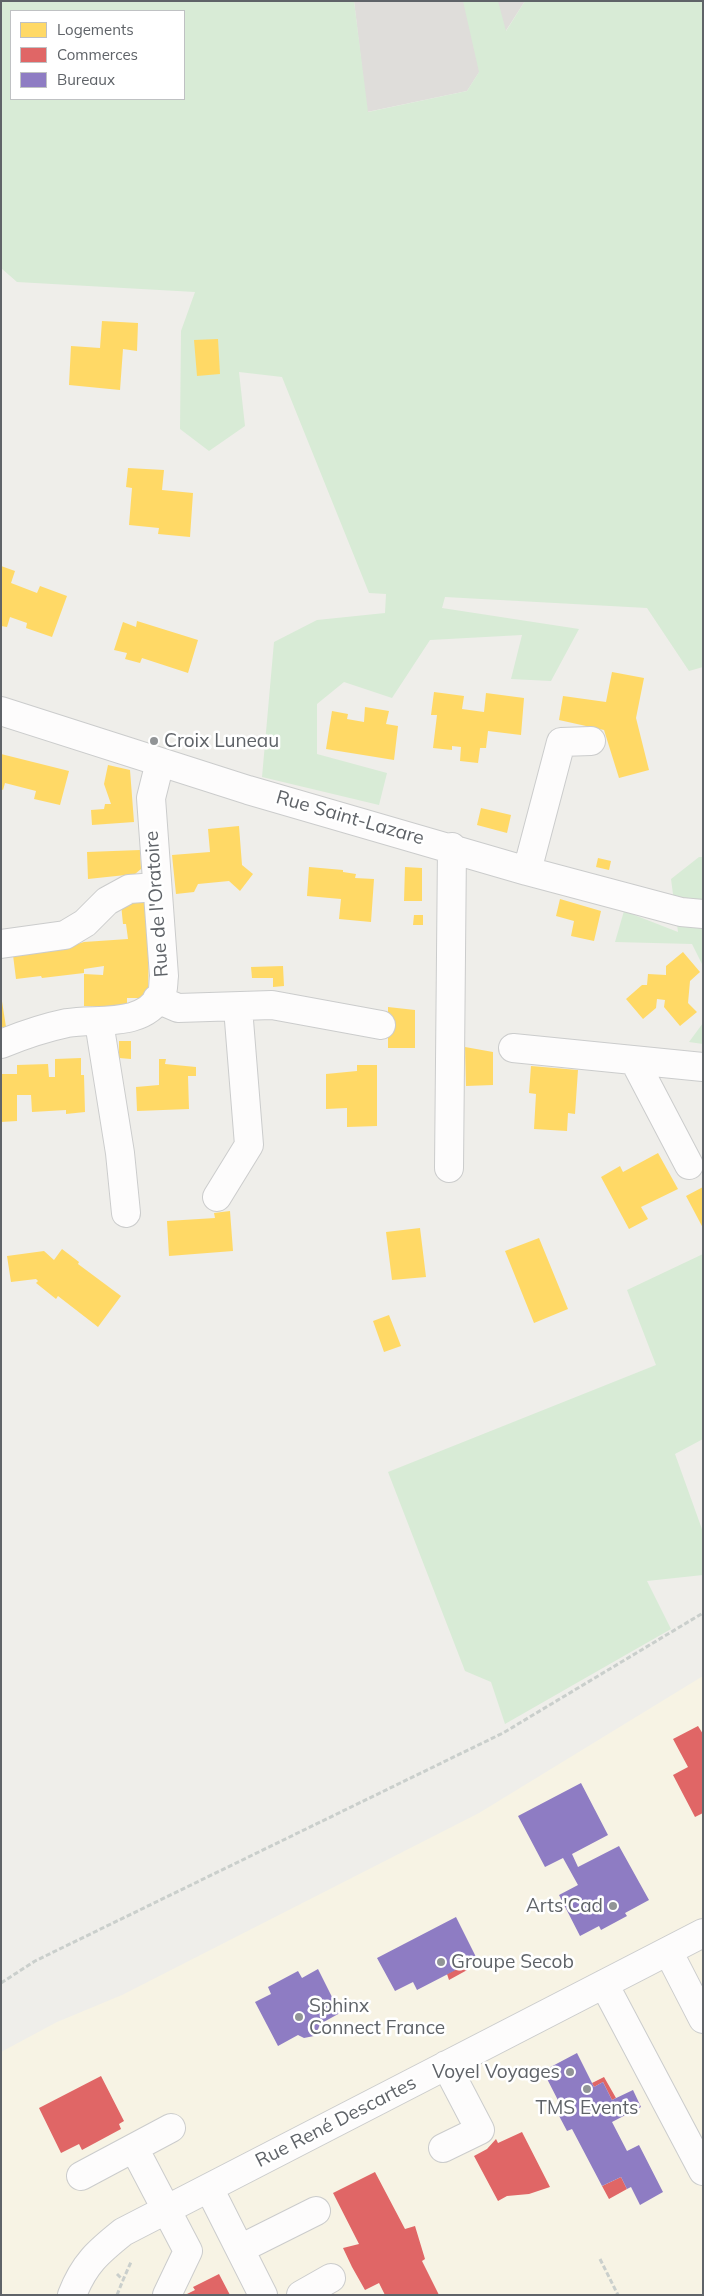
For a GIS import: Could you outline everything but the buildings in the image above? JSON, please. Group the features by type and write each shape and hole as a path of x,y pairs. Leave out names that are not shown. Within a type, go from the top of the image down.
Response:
{"street":[{"name":"Rue Saint-Lazare","path":"1,711 160,762 527,870 681,912 703,914"},
{"path":"527,870 561,742 591,742"},
{"name":"Rue de l'Oratoire","path":"1,1044 34,1030 70,1023 99,1022 126,1018 149,1010 162,994 164,976 151,798 160,762"},
{"path":"449,1168 452,848"},
{"path":"1,944 65,935 85,923 107,901 129,889 156,887"},
{"path":"157,1000 178,1008 238,1008 272,1005 381,1025"},
{"path":"217,1197 249,1145 238,1008"},
{"path":"99,1022 120,1153 126,1213"},
{"path":"513,1048 635,1062 703,1067"},
{"path":"635,1062 689,1165"},
{"name":"Rue René Descartes","path":"72,2295 76,2283 95,2254 123,2232 703,1933"},
{"path":"668,1951 703,2018"},
{"path":"604,1984 703,2171"},
{"path":"443,2148 480,2130 446,2065"},
{"path":"81,2176 171,2128"},
{"path":"134,2148 188,2251 167,2295"},
{"path":"210,2188 263,2295"},
{"path":"240,2249 316,2211"},
{"path":"301,2295 332,2278"}],"path":[{"path":"1,1982 36,1961 503,1733 703,1613"},
{"path":"600,2259 618,2295"},
{"path":"117,2295 123,2280"}],"shaded area":[{"path":"354,1 525,1 467,91 367,112"},
{"path":"703,1676 703,2295 1,2295 1,2052 57,2022 122,1995 479,1813"}],"green space":[{"path":"1,1 354,1 368,112 467,91 479,72 463,1 498,1 506,31 525,1 703,1 703,667 689,671 647,608 445,597 442,608 579,629 551,681 511,679 522,635 430,640 392,698 344,682 317,704 317,754 387,773 379,805 262,777 274,642 317,620 385,613 386,594 369,593 282,377 239,372 245,426 209,451 180,429 181,331 195,292 17,282 1,268"},
{"path":"699,857 703,857 703,966 692,944 615,942 624,911 678,932 671,879"},
{"path":"703,1023 703,1044 689,1042"},
{"path":"703,1254 703,1439 675,1454 703,1532 703,1575 647,1581 671,1629 505,1724 491,1682 465,1671 388,1472 656,1365 627,1290"}],"place":[{"name":"Croix Luneau","path":"154,741"},
{"name":"Arts'Cad","path":"613,1906"},
{"name":"Groupe Secob","path":"441,1962"},
{"name":"Sphinx Connect France","path":"299,2017"},
{"name":"Voyel Voyages","path":"570,2072"},
{"name":"TMS Events","path":"587,2089"}]}
